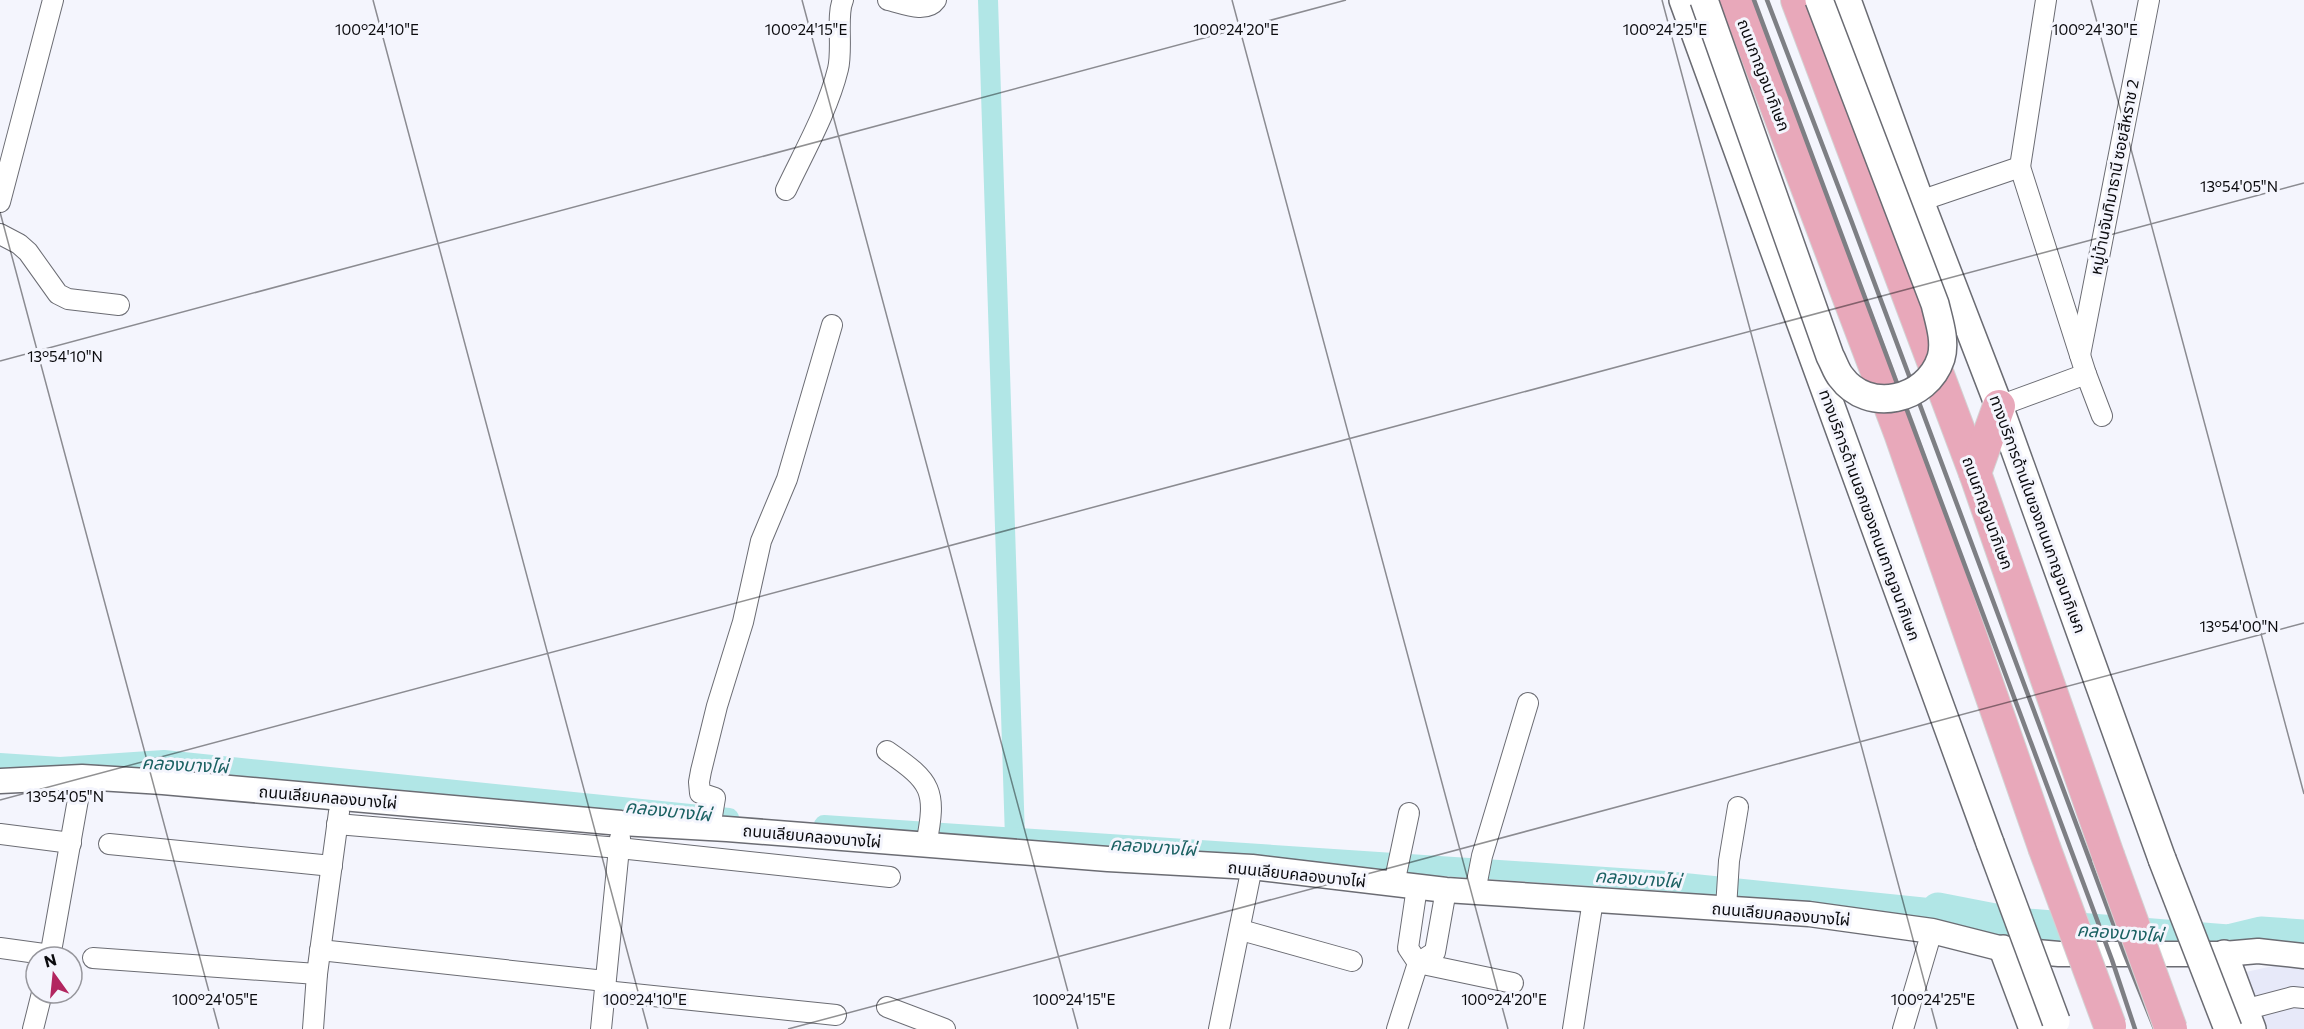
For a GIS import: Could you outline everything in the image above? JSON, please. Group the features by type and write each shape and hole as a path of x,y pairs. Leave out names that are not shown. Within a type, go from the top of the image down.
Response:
{"highway":[{"name":"ถนนกาญจนาภิเษก","path":"1737,0 1900,434 2044,847 2110,1028"},
{"name":"ถนนกาญจนาภิเษก","path":"1797,0 1975,473 2171,1029"},
{"path":"1975,473 2000,406"}],"main road":[{"name":"ทางบริการด้านนอกของถนนกาญจนาภิเษก","path":"1683,0 1990,843 2049,1026"},
{"path":"1704,0 1830,356 1841,378 1861,393 1878,399 1898,398 1909,394 1933,375 1942,357 1942,331 1935,304 1819,0"},
{"name":"ทางบริการด้านในของถนนกาญจนาภิเษก","path":"1847,0 1920,201 2000,406 2162,858 2241,1023"},
{"path":"2002,949 2049,1026"},
{"path":"2224,954 2241,1023"}],"street":[{"path":"0,202 54,0"},
{"path":"786,190 820,118 838,71 841,51 840,8 843,0"},
{"path":"888,0 925,7 933,5 936,0"},
{"path":"2046,0 2020,167 2086,374 2102,416"},
{"name":"หมู่บ้านจันทิมาธานี ซอยสีหราช 2","path":"2080,355 2149,0"},
{"path":"1920,201 2020,167"},
{"path":"0,234 19,244 28,252 58,294 68,299 119,305"},
{"path":"711,817 715,798 702,795 699,782 717,706 743,622 762,541 786,478 832,325"},
{"path":"2000,406 2086,374"},
{"path":"1476,887 1482,856 1528,703"},
{"path":"887,751 916,771 926,783 931,804 927,840"},
{"path":"52,945 82,777"},
{"name":"ถนนเลียบคลองบางไผ่","path":"0,781 82,777 164,782 621,823 711,817 1108,860 1252,867 1402,882 1446,890 1476,887 1593,900 1727,903 1932,931 2002,949 2059,954 2224,954 2258,951 2304,956"},
{"path":"313,1029 317,974 340,798"},
{"path":"1727,903 1730,861 1738,807"},
{"path":"1409,813 1402,844 1402,882 1408,948 1418,963 1513,983"},
{"path":"601,1029 621,823"},
{"path":"337,824 619,848 890,877"},
{"path":"0,834 71,843"},
{"path":"109,844 332,866"},
{"path":"1222,1028 1252,867"},
{"path":"1397,1029 1418,963 1435,952 1446,890"},
{"path":"1573,1029 1593,900"},
{"path":"1240,930 1352,961"},
{"path":"1903,1029 1932,931"},
{"path":"0,948 24,952"},
{"path":"320,950 836,1015"},
{"path":"93,958 317,974"},
{"path":"2241,1023 2293,997 2304,998"},
{"path":"33,1029 39,1005"},
{"path":"887,1007 945,1029"}],"shaded area":[{"path":"2282,964 2304,966 2304,1029 2265,1029 2246,972"}],"waterway":[{"path":"988,0 1015,838"},
{"name":"คลองบางไผ่","path":"0,763 60,767 164,760 729,818"},
{"name":"คลองบางไผ่","path":"824,825 1665,881 1938,909"},
{"name":"คลองบางไผ่","path":"1938,909 2015,924 2228,941 2261,933 2304,936"}],"railway":[{"path":"1754,0 2112,960 2135,1029"},
{"path":"1767,0 2125,955 2155,1029"}]}
